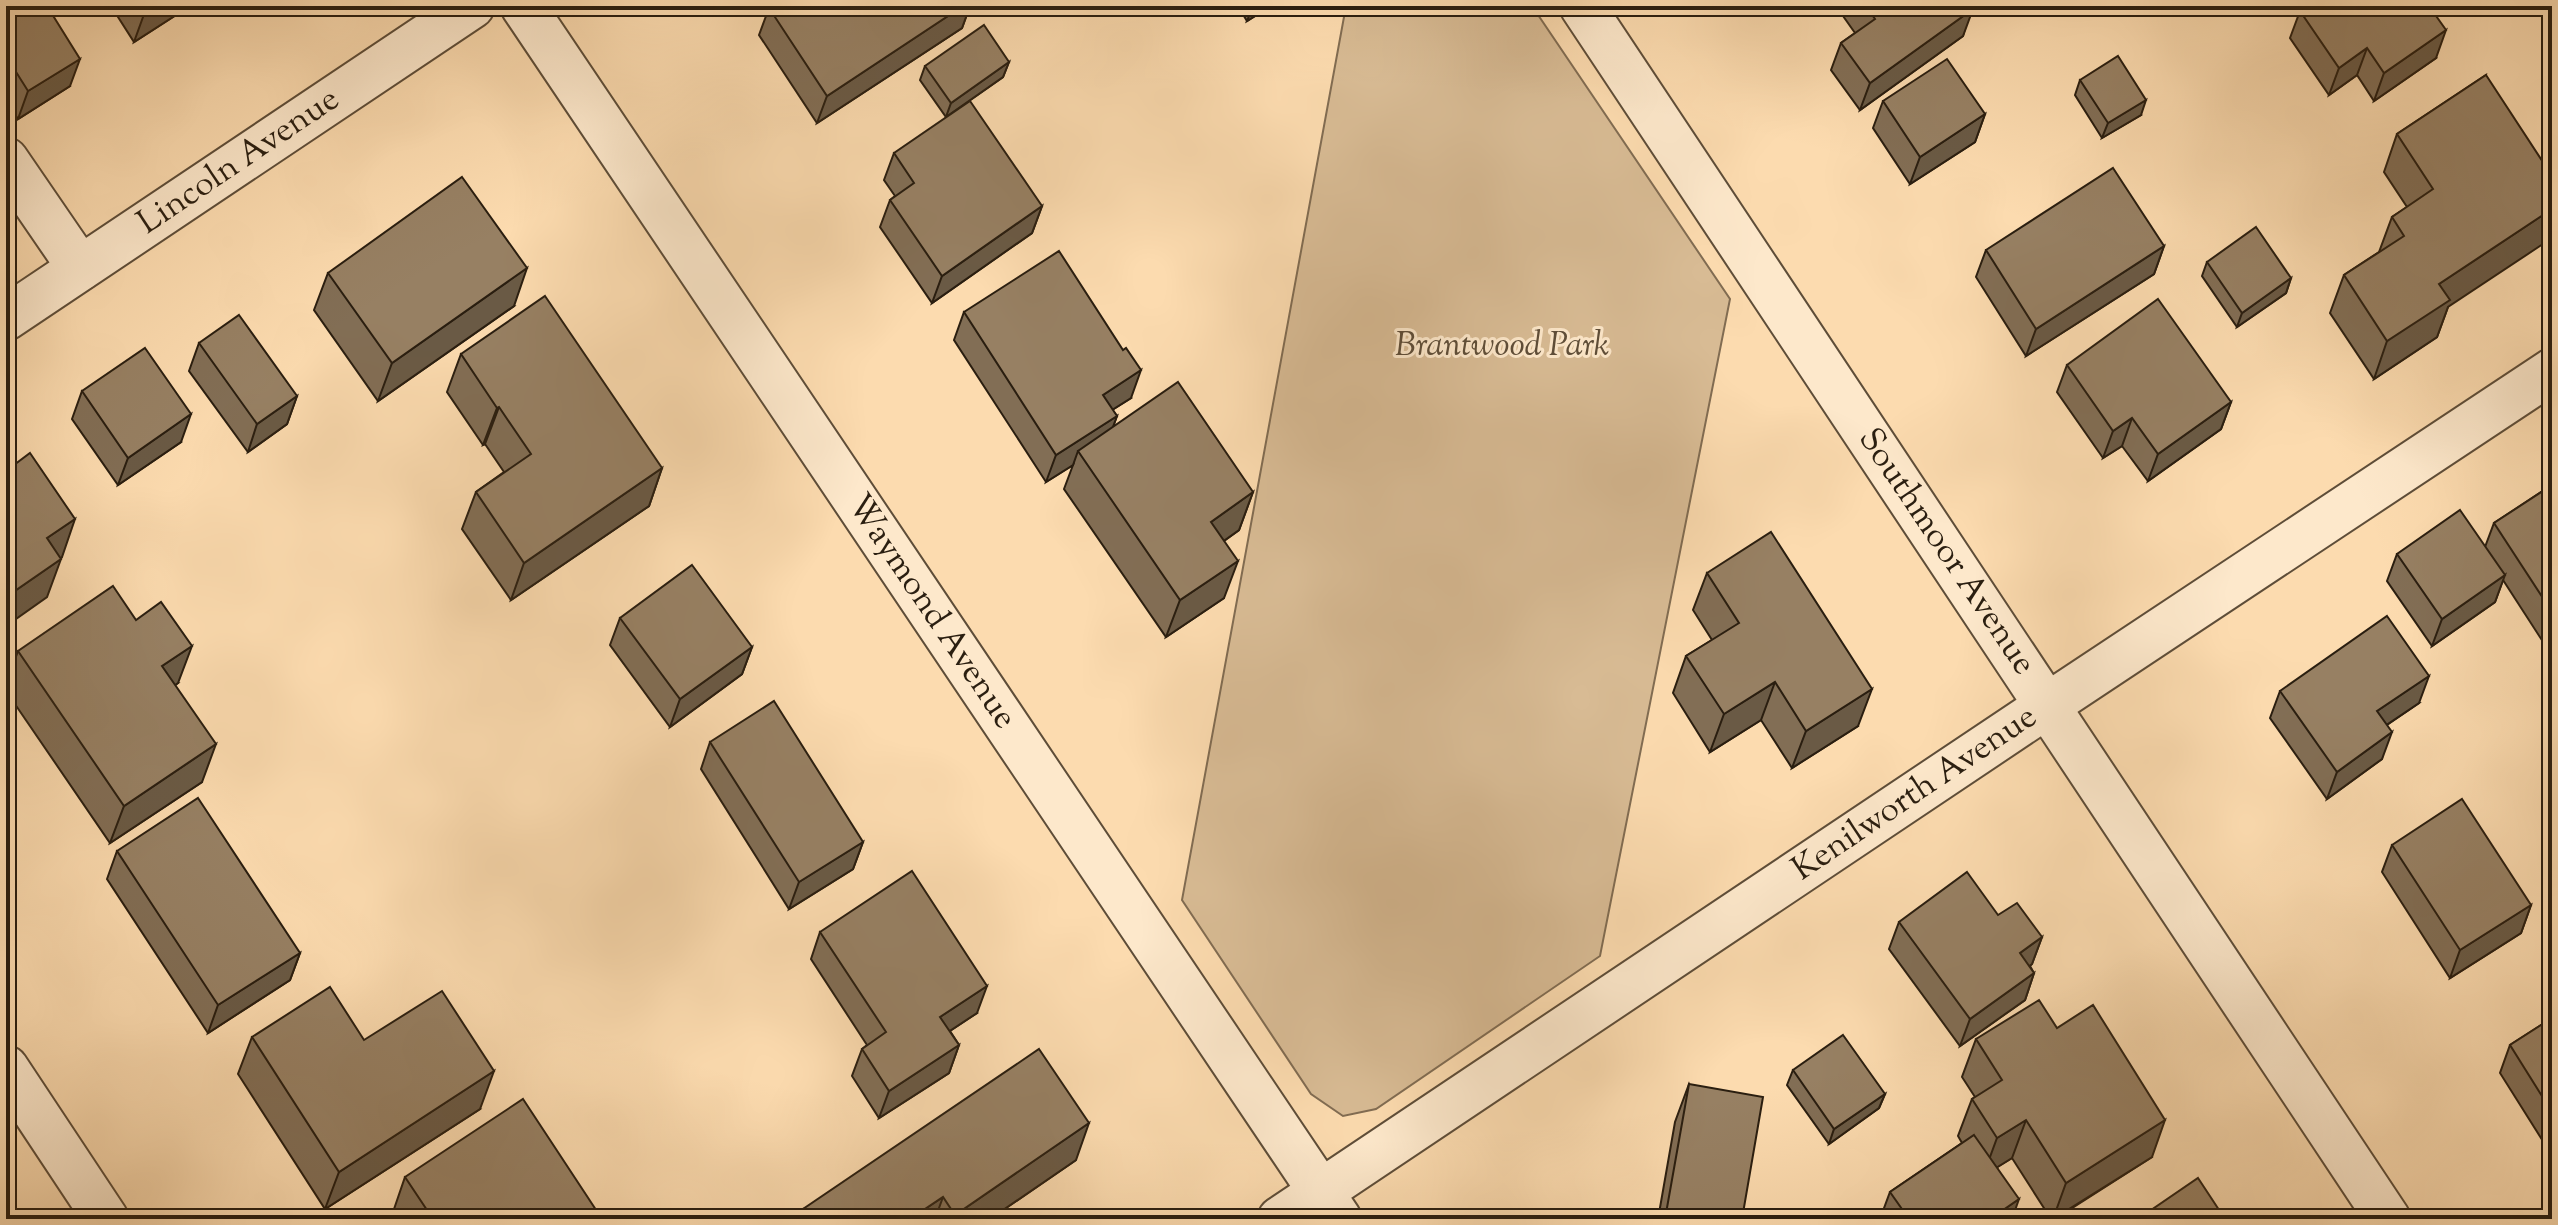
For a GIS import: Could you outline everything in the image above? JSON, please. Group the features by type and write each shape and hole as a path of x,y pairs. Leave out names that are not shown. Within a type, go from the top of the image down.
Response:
{"street":[{"name":"Lincoln Avenue","path":"6,318 472,6"},
{"name":"Waymond Avenue","path":"523,6 1330,1206"},
{"name":"Southmoor Avenue","path":"1582,6 2388,1219"},
{"path":"6,160 80,268"},
{"name":"Kenilworth Avenue","path":"1280,1219 1330,1206 2048,705 2552,371"},
{"path":"6,1068 106,1219"}],"green space":[{"name":"Brantwood Park","path":"1346,6 1532,6 1730,299 1600,956 1376,1109 1343,1116 1311,1094 1182,900"}],"building":[{"path":"22,6 47,6 80,59 28,91 6,56 6,16"},
{"path":"963,6 827,96 769,8"},
{"path":"1866,6 1971,6 1973,9 1870,83 1841,43 1875,19"},
{"path":"2307,6 2429,6 2446,30 2384,73 2367,48 2339,68 2300,11"},
{"path":"984,25 1009,62 951,103 925,66"},
{"path":"2118,56 2146,100 2108,123 2080,80"},
{"path":"1947,59 1985,114 1920,157 1883,101"},
{"path":"2486,75 2552,176 2552,209 2439,284 2450,300 2387,341 2344,275 2404,236 2392,217 2433,189 2397,134"},
{"path":"970,101 1042,206 942,276 890,200 914,183 894,153"},
{"path":"2113,168 2164,246 2036,329 1986,250"},
{"path":"462,177 527,268 392,363 328,273"},
{"path":"2256,227 2291,278 2242,313 2207,262"},
{"path":"1059,251 1123,350 1126,348 1141,370 1103,395 1117,416 1056,455 964,312"},
{"path":"545,296 662,468 524,563 476,492 531,454 461,354"},
{"path":"2158,299 2231,402 2158,454 2132,418 2113,431 2067,365"},
{"path":"239,315 297,396 257,424 199,343"},
{"path":"145,348 191,414 128,458 82,391"},
{"path":"1178,382 1253,492 1211,522 1238,561 1180,600 1078,451"},
{"path":"30,453 75,519 47,538 61,559 6,597 6,471"},
{"path":"2552,485 2552,612 2494,523"},
{"path":"2460,510 2505,575 2442,619 2397,554"},
{"path":"1771,532 1872,689 1806,731 1775,682 1724,714 1686,656 1739,623 1707,573"},
{"path":"692,565 752,647 680,699 620,618"},
{"path":"113,586 136,620 161,602 192,646 162,666 216,744 124,806 18,651"},
{"path":"2387,616 2429,676 2377,711 2392,732 2337,772 2280,691"},
{"path":"774,701 863,842 799,882 710,742"},
{"path":"198,798 300,953 218,1005 117,851"},
{"path":"2462,799 2531,905 2460,950 2392,845"},
{"path":"912,871 987,986 940,1017 959,1045 889,1091 862,1049 886,1032 820,932"},
{"path":"1967,872 1998,915 2017,903 2042,937 2020,953 2034,973 1970,1019 1899,922"},
{"path":"330,987 364,1040 442,991 494,1071 339,1172 252,1037"},
{"path":"2039,1000 2057,1028 2093,1005 2165,1120 2066,1183 2026,1120 1997,1138 1972,1099 2002,1080 1976,1039"},
{"path":"2552,1018 2552,1112 2510,1045"},
{"path":"1843,1035 1885,1094 1834,1129 1793,1070"},
{"path":"1039,1049 1089,1123 955,1215 943,1197 910,1219 810,1219 803,1209"},
{"path":"1689,1084 1763,1097 1742,1219 1665,1219"},
{"path":"523,1099 602,1219 433,1219 405,1177"},
{"path":"1974,1135 2019,1199 1990,1219 1909,1219 1890,1192"},
{"path":"2198,1178 2225,1219 2138,1219"}]}
